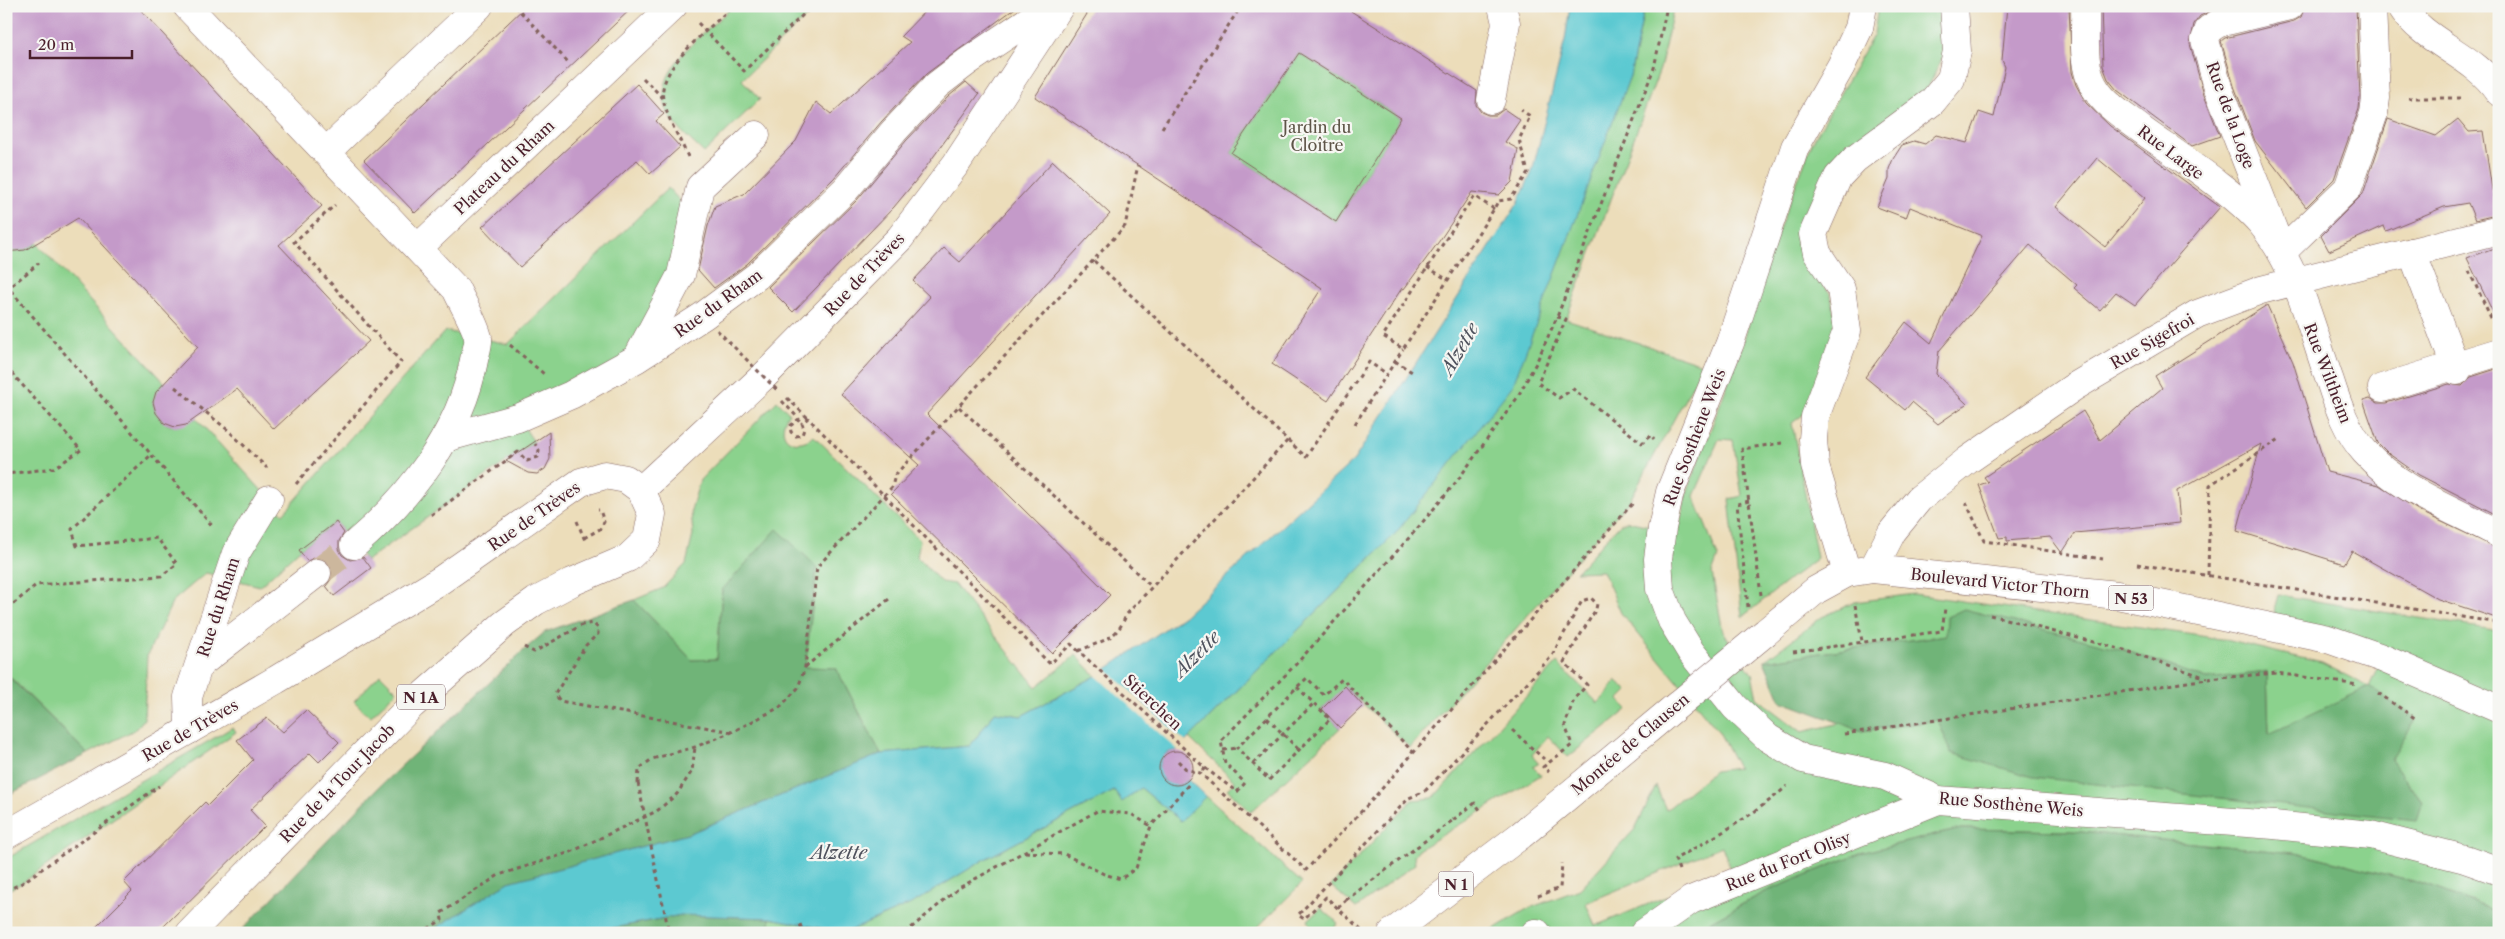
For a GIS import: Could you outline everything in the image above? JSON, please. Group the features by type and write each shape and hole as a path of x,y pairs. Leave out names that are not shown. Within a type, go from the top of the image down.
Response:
{"street":[{"path":"187,6 209,17 326,152 456,289 478,337 471,380 445,438 411,487 378,524 354,545"},
{"path":"326,152 479,6"},
{"name":"Rue du Rham","path":"445,438 518,418 571,395 636,359 703,316 757,276 846,189 894,131 937,85 967,62 1050,6"},
{"name":"Rue de Trèves","path":"6,835 189,730 441,580 581,482 605,475 626,479 641,490 766,374 900,238 956,164 1060,6"},
{"path":"1491,100 1506,23 1502,6"},
{"name":"Rue Sosthène Weis","path":"1863,6 1859,28 1841,66 1795,147 1730,343 1670,492 1659,551 1660,589 1672,621 1682,637 1735,707 1768,738 1803,759 1885,776 1938,800 2274,825 2371,835 2465,859 2499,871"},
{"path":"1847,573 1815,466 1813,439 1814,417 1847,331 1841,289 1817,253 1813,234 1838,178 1854,159 1932,102 1951,79 1957,51 1954,6"},
{"name":"Rue Large","path":"2085,6 2086,62 2090,78 2102,97 2231,196 2260,222 2282,252 2295,282"},
{"name":"Rue de la Loge","path":"2282,252 2219,91 2205,40 2209,28 2219,23 2290,6"},
{"path":"2282,252 2348,188 2375,106 2372,6"},
{"path":"2405,12 2435,40 2466,59 2496,87"},
{"name":"Plateau du Rham","path":"418,248 590,85 684,13"},
{"path":"636,359 681,275 700,187 756,135"},
{"name":"Rue Sigefroi","path":"1873,569 1892,532 1914,506 1952,474 2074,387 2197,314 2261,290 2499,230"},
{"path":"2412,252 2456,368"},
{"name":"Rue Wiltheim","path":"2295,282 2343,420 2363,450 2381,469 2404,486 2499,534"},
{"path":"2382,388 2456,368 2497,339"},
{"name":"Rue du Rham","path":"189,730 188,697 236,553 271,487"},
{"name":"Rue de la Tour Jacob","path":"190,933 412,705 504,624 536,601 572,582 628,558 647,540 652,514 641,490"},
{"name":"Montée de Clausen","path":"1392,933 1521,835 1816,590 1847,573 1873,569"},
{"name":"Boulevard Victor Thorn","path":"1873,569 2117,594 2328,639 2382,658 2499,709"},
{"name":"Rue du Rham","path":"200,664 317,573"},
{"name":"Rue du Fort Olisy","path":"1644,933 1691,900 1938,800"}],"path":[{"path":"515,6 590,85"},
{"path":"663,99 665,82 673,65 733,6"},
{"path":"684,13 706,32 744,71 807,11 802,6"},
{"path":"1162,128 1241,6"},
{"path":"1413,752 1342,679 1324,695 1307,678 1237,748 1223,750 1221,741 1299,661 1457,481 1516,398 1536,363 1557,317 1654,68 1667,6"},
{"path":"643,78 663,99 700,187"},
{"path":"2428,98 2436,98"},
{"path":"1355,424 1498,201 1511,198 1528,172 1519,140"},
{"path":"669,933 638,783 640,769 652,759 695,747 732,732 780,706 798,688 805,667 817,567 886,495 892,487 895,475 1125,226 1138,165"},
{"path":"295,485 401,362 294,242 357,184"},
{"path":"1403,349 1383,336 1427,268 1474,196 1494,209"},
{"path":"1094,261 1306,457 1369,362 1387,374"},
{"path":"40,263 7,288 236,553"},
{"path":"1427,268 1448,280"},
{"path":"2468,269 2497,339"},
{"path":"1557,317 1566,319 1538,384 1559,398 1573,389 1642,443 1651,435 1655,437 1651,449 1656,453 1684,457"},
{"path":"717,330 778,391 775,394 799,419 790,426 791,432 796,436 802,434 804,429 802,423 808,418 886,495 1050,664 1072,644 1078,650 1114,636 1122,628 1126,615 1288,440"},
{"path":"508,344 550,379"},
{"path":"1395,361 1412,372"},
{"path":"6,367 81,450 54,468 6,474"},
{"path":"175,387 229,431 271,487"},
{"path":"959,407 1152,587"},
{"path":"2208,575 2210,485 2282,438"},
{"path":"1813,439 1742,449 1766,632 1784,653 1942,631 1946,604"},
{"path":"423,521 518,452"},
{"path":"6,603 12,605 36,585 161,576 178,564 156,538 77,546 72,529 152,455"},
{"path":"1952,474 1984,541 2111,560"},
{"path":"1178,761 1186,769 1200,773 1306,870 1372,800 1634,503 1670,492"},
{"path":"1748,612 1737,504 1749,501"},
{"path":"580,514 576,518 584,538 600,529 604,522 600,510 591,508"},
{"path":"2130,563 2499,623"},
{"path":"1364,933 1326,897 1304,919 1298,915 1409,798 1425,791 1444,772 1551,657 1582,601 1591,598 1597,604 1596,609 1564,662 1587,685 1574,699 1564,725 1572,745 1543,767"},
{"path":"805,667 889,599"},
{"path":"1855,602 1862,641"},
{"path":"1983,614 2124,650 2207,679"},
{"path":"525,649 534,652 593,622 598,628 598,634 586,645 555,694 560,701 732,732"},
{"name":"Stierchen","path":"1078,650 1205,768 1237,792 1245,783 1225,763 1223,750"},
{"path":"2369,687 2382,658"},
{"path":"1842,734 2207,679 2276,672 2369,687 2416,719"},
{"path":"1237,748 1269,780 1330,719 1297,687"},
{"path":"1253,764 1314,703"},
{"path":"1267,718 1299,750"},
{"path":"1512,730 1544,758"},
{"path":"421,933 442,920 440,912 499,875 571,852 657,811 677,794 692,772 695,747"},
{"path":"1200,773 1205,768"},
{"path":"6,891 22,883 165,782"},
{"path":"1023,852 1064,854 1104,874 1121,879 1136,868 1144,851 1151,826 1191,782"},
{"path":"1675,859 1728,830 1768,803 1788,785"},
{"path":"1338,908 1475,803 1480,810"},
{"path":"905,933 959,888 1097,811 1131,814 1151,826"},
{"path":"1538,896 1560,888 1562,863"},
{"path":"800,924 803,933"}],"green space":[{"path":"733,6 817,6 742,80 760,99 704,153 681,131 670,116 664,100 665,85 682,55"},
{"path":"1645,6 1674,6 1660,69 1566,319 1702,364 1697,377 1630,500 1410,748 1345,687 1322,709 1340,728 1251,812 1227,789 1235,782 1189,738 1395,534 1630,76"},
{"path":"1878,6 1941,6 1946,50 1927,90 1833,160 1796,244 1831,295 1837,330 1804,414 1792,423 1817,558 1742,617 1729,499 1742,496 1733,440 1719,439 1694,496 1718,557 1712,573 1723,632 1752,674 1757,698 1802,732 1841,723 1862,731 1938,720 2422,802 2391,760 2274,732 2269,734 2267,672 2207,679 2124,650 1947,635 1764,661 1822,617 1855,602 1914,594 2221,639 2322,663 2369,687 2382,658 2270,627 2279,595 2499,631 2499,912 2417,882 2304,854 2071,831 1961,829 1860,853 1765,892 1689,933 1487,933 1527,909 1580,889 1635,829 1656,786 1666,810 1714,771 1738,768 1719,732 1621,613 1603,571 1576,572 1620,524 1627,521 1678,532 1686,495 1742,346 1773,245 1812,143 1874,34","holes":["1722,846 1731,870 1595,926 1586,903"]},
{"name":"Jardin du Cloître","path":"1299,53 1401,118 1336,222 1231,153"},
{"path":"668,188 694,216 636,359 518,418 534,442 366,561 336,522 299,550 260,586 206,573 173,601 147,656 144,719 136,729 88,754 6,673 6,248 22,250 37,243 165,383 153,402 159,417 169,425 175,426 182,425 196,418 283,514 445,331 508,344"},
{"path":"777,401 789,413 783,429 784,435 793,442 806,441 814,436 920,540 917,557 941,582 954,584 1036,687 1076,655 1096,676 1021,716 995,712 970,746 881,754 836,668 805,667 817,567 722,590 717,659 692,660 634,600 663,588 686,564 693,535 691,510 700,480"},
{"path":"777,529 817,567 805,667 836,668 881,754 688,834 509,882 428,933 239,933 378,788 545,632 634,600 692,660 717,659 722,590"},
{"path":"1964,609 2124,650 2207,679 2267,672 2269,734 2369,687 2416,719 2391,760 2422,802 2416,820 2033,777 1951,753 1938,720 1862,731 1781,701 1764,661 1946,635 1947,617"},
{"path":"1557,663 1598,703 1608,693 1616,680 1628,691 1619,700 1628,709 1568,757 1548,736 1532,755 1539,763 1533,767 1541,775 1418,850 1414,856 1415,864 1356,908 1331,886 1412,800 1433,798"},
{"path":"6,674 88,754 6,796"},
{"path":"380,674 397,691 370,717 354,701"},
{"path":"233,727 236,732 22,883 6,891 6,859"},
{"path":"1141,788 1181,821 1206,796 1302,883 1252,933 845,933 913,903 987,858 1114,791 1122,801"},
{"path":"1961,829 2071,831 2304,854 2417,882 2499,912 2499,933 1689,933 1765,892 1860,853"},
{"path":"1321,908 1338,923 1331,933 1314,933 1308,920"},
{"path":"681,915 770,918 771,933 587,933"},
{"path":"770,918 845,933 771,933"}],"water":[{"name":"Alzette","path":"1570,6 1645,6 1630,76 1513,385 1395,534 1176,751 1167,753 1161,760 1159,767 1164,781 1178,785 1189,780 1206,796 1181,821 1141,788 1122,802 1114,791 987,858 913,903 845,933 770,918 681,915 587,933 428,933 509,882 688,834 881,754 970,746 995,712 1021,716 1096,676 1184,616 1354,460 1518,203 1532,172 1565,40"}],"pier":[{"path":"1104,667 1187,743 1179,751 1094,674"}],"building":[{"path":"6,6 137,6 322,206 279,245 369,341 274,429 237,389 186,425 175,427 164,423 156,413 153,402 156,392 198,347 78,218 25,250 6,252"},
{"path":"526,6 634,6 415,213 364,160"},
{"path":"930,6 1018,6 926,74 882,121 834,178 747,264 714,288 698,270 708,226 715,206 744,194 796,141 816,102 831,114 910,42 901,36"},
{"path":"1092,6 1343,6 1477,91 1476,105 1481,112 1488,115 1496,115 1504,109 1520,120 1505,142 1518,149 1512,182 1499,195 1472,192 1440,240 1404,289 1402,288 1328,401 1272,364 1322,288 1035,97","holes":["1299,53 1401,118 1336,222 1231,153"]},
{"path":"2007,6 2069,6 2072,72 2076,85 2086,103 2110,126 2220,207 2135,305 2116,292 2100,310 2074,288 2077,285 2030,245 1939,351 1936,374 1967,404 1938,424 1912,402 1905,410 1865,377 1906,322 1931,343 1982,236 1910,207 1906,218 1877,207 1889,179 1889,169 1893,159 1902,145 1914,141 1925,144 1936,135 1967,143 1979,112 1994,117 2005,67 2002,60","holes":["2097,158 2145,198 2105,247 2056,207"]},
{"path":"2101,6 2222,6 2200,16 2194,24 2190,44 2204,95 2220,136 2192,146 2117,90 2108,79 2103,66"},
{"path":"2305,6 2356,6 2360,97 2359,109 2334,179 2306,207 2255,141 2234,86 2221,41 2225,38 2294,21 2301,17"},
{"path":"966,82 979,94 918,178 894,207 793,312 768,287 857,200 906,141 948,97"},
{"path":"637,84 664,114 656,121 680,147 650,174 637,160 520,267 482,227"},
{"path":"2388,119 2436,136 2458,119 2469,132 2483,131 2496,215 2475,220 2468,203 2444,207 2386,231 2384,226 2329,251 2321,236 2363,194"},
{"path":"1053,161 1110,214 927,414 1110,595 1052,653 891,494 919,465 841,394 930,297 913,281 944,248 960,262"},
{"path":"2499,246 2499,325 2467,258"},
{"path":"2267,305 2293,362 2327,472 2379,485 2421,512 2499,549 2499,619 2438,599 2352,551 2344,564 2237,531 2261,444 2177,491 2180,523 2075,533 2062,553 2050,537 2007,541 2007,537 1999,538 1979,485 1988,482 1984,477 2083,411 2100,440 2162,388 2155,376"},
{"path":"2499,368 2499,516 2419,475 2389,454 2378,443 2363,400 2370,398 2378,403 2386,403 2449,384 2462,386 2471,377"},
{"path":"549,432 550,459 545,469 537,474 528,473 506,461"},
{"path":"336,522 344,533 339,541 339,549 342,555 350,560 363,557 371,568 334,596 326,586 332,578 330,564 322,558 314,558 307,561 299,550"},
{"path":"1345,686 1363,706 1340,728 1322,709"},
{"path":"306,710 339,742 319,762 310,753 250,810 265,826 157,933 90,933 132,891 124,882 205,802 208,805 253,760 237,740 267,718 283,732"},
{"path":"1176,751 1183,752 1188,756 1192,761 1192,775 1188,780 1183,784 1176,785 1169,784 1164,780 1160,775 1159,768 1160,761 1164,756 1169,752"}],"tunnel":[{"path":"317,573 354,545"}]}
